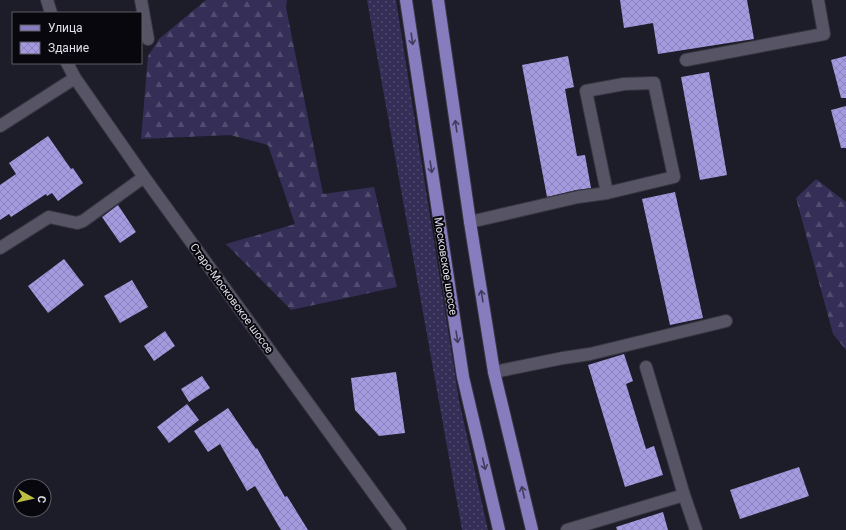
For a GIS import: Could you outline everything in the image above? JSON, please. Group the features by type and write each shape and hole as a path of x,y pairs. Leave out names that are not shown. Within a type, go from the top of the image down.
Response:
{"main road":[{"name":"Московское шоссе","path":"406,0 463,376 499,530"},
{"path":"438,0 470,222 494,372 532,530"}],"street":[{"path":"47,0 51,12"},
{"path":"141,0 148,39"},
{"path":"686,60 824,34 818,0"},
{"name":"Старо-Московское шоссе","path":"68,64 75,78 144,177 400,530"},
{"path":"0,126 75,78"},
{"path":"470,222 578,197 607,193 674,177 654,83 624,84 586,91 607,193"},
{"path":"0,248 49,217 78,223 83,221 144,177"},
{"path":"494,372 590,354 726,321"},
{"path":"646,367 684,495 696,530"},
{"path":"568,530 684,495"}],"green space":[{"path":"206,0 287,0 286,7 323,194 374,187 397,287 291,310 226,244 295,224 268,145 230,135 141,139 148,56 159,39"},
{"path":"367,0 396,0 459,400 488,530 462,530"},
{"path":"816,179 846,202 846,350 833,334 796,198"}],"building":[{"path":"620,0 747,0 754,39 658,54 653,23 624,28"},
{"path":"568,56 574,87 565,89 577,156 585,155 591,188 547,197 522,65"},
{"path":"846,56 846,98 841,98 831,60"},
{"path":"709,72 727,175 700,180 681,77"},
{"path":"846,106 846,148 841,148 831,110"},
{"path":"48,136 71,169 73,168 83,183 58,201 52,193 47,196 46,194 11,217 9,214 0,220 0,185 16,174 9,163"},
{"path":"675,192 703,318 670,325 642,199"},
{"path":"118,205 136,232 120,243 102,217"},
{"path":"64,259 84,285 48,313 28,286"},
{"path":"132,280 148,307 120,323 104,296"},
{"path":"165,331 175,346 154,361 144,346"},
{"path":"624,354 633,381 626,384 646,449 654,446 663,475 625,487 588,365"},
{"path":"396,372 405,433 379,436 355,410 351,378"},
{"path":"202,376 210,388 189,402 181,389"},
{"path":"187,404 199,420 169,443 157,427"},
{"path":"228,408 256,449 257,448 285,497 287,496 308,530 281,530 255,486 247,491 220,444 208,452 194,431"},
{"path":"799,467 809,496 740,519 730,490"},
{"path":"663,512 668,530 617,530 616,527"}]}
